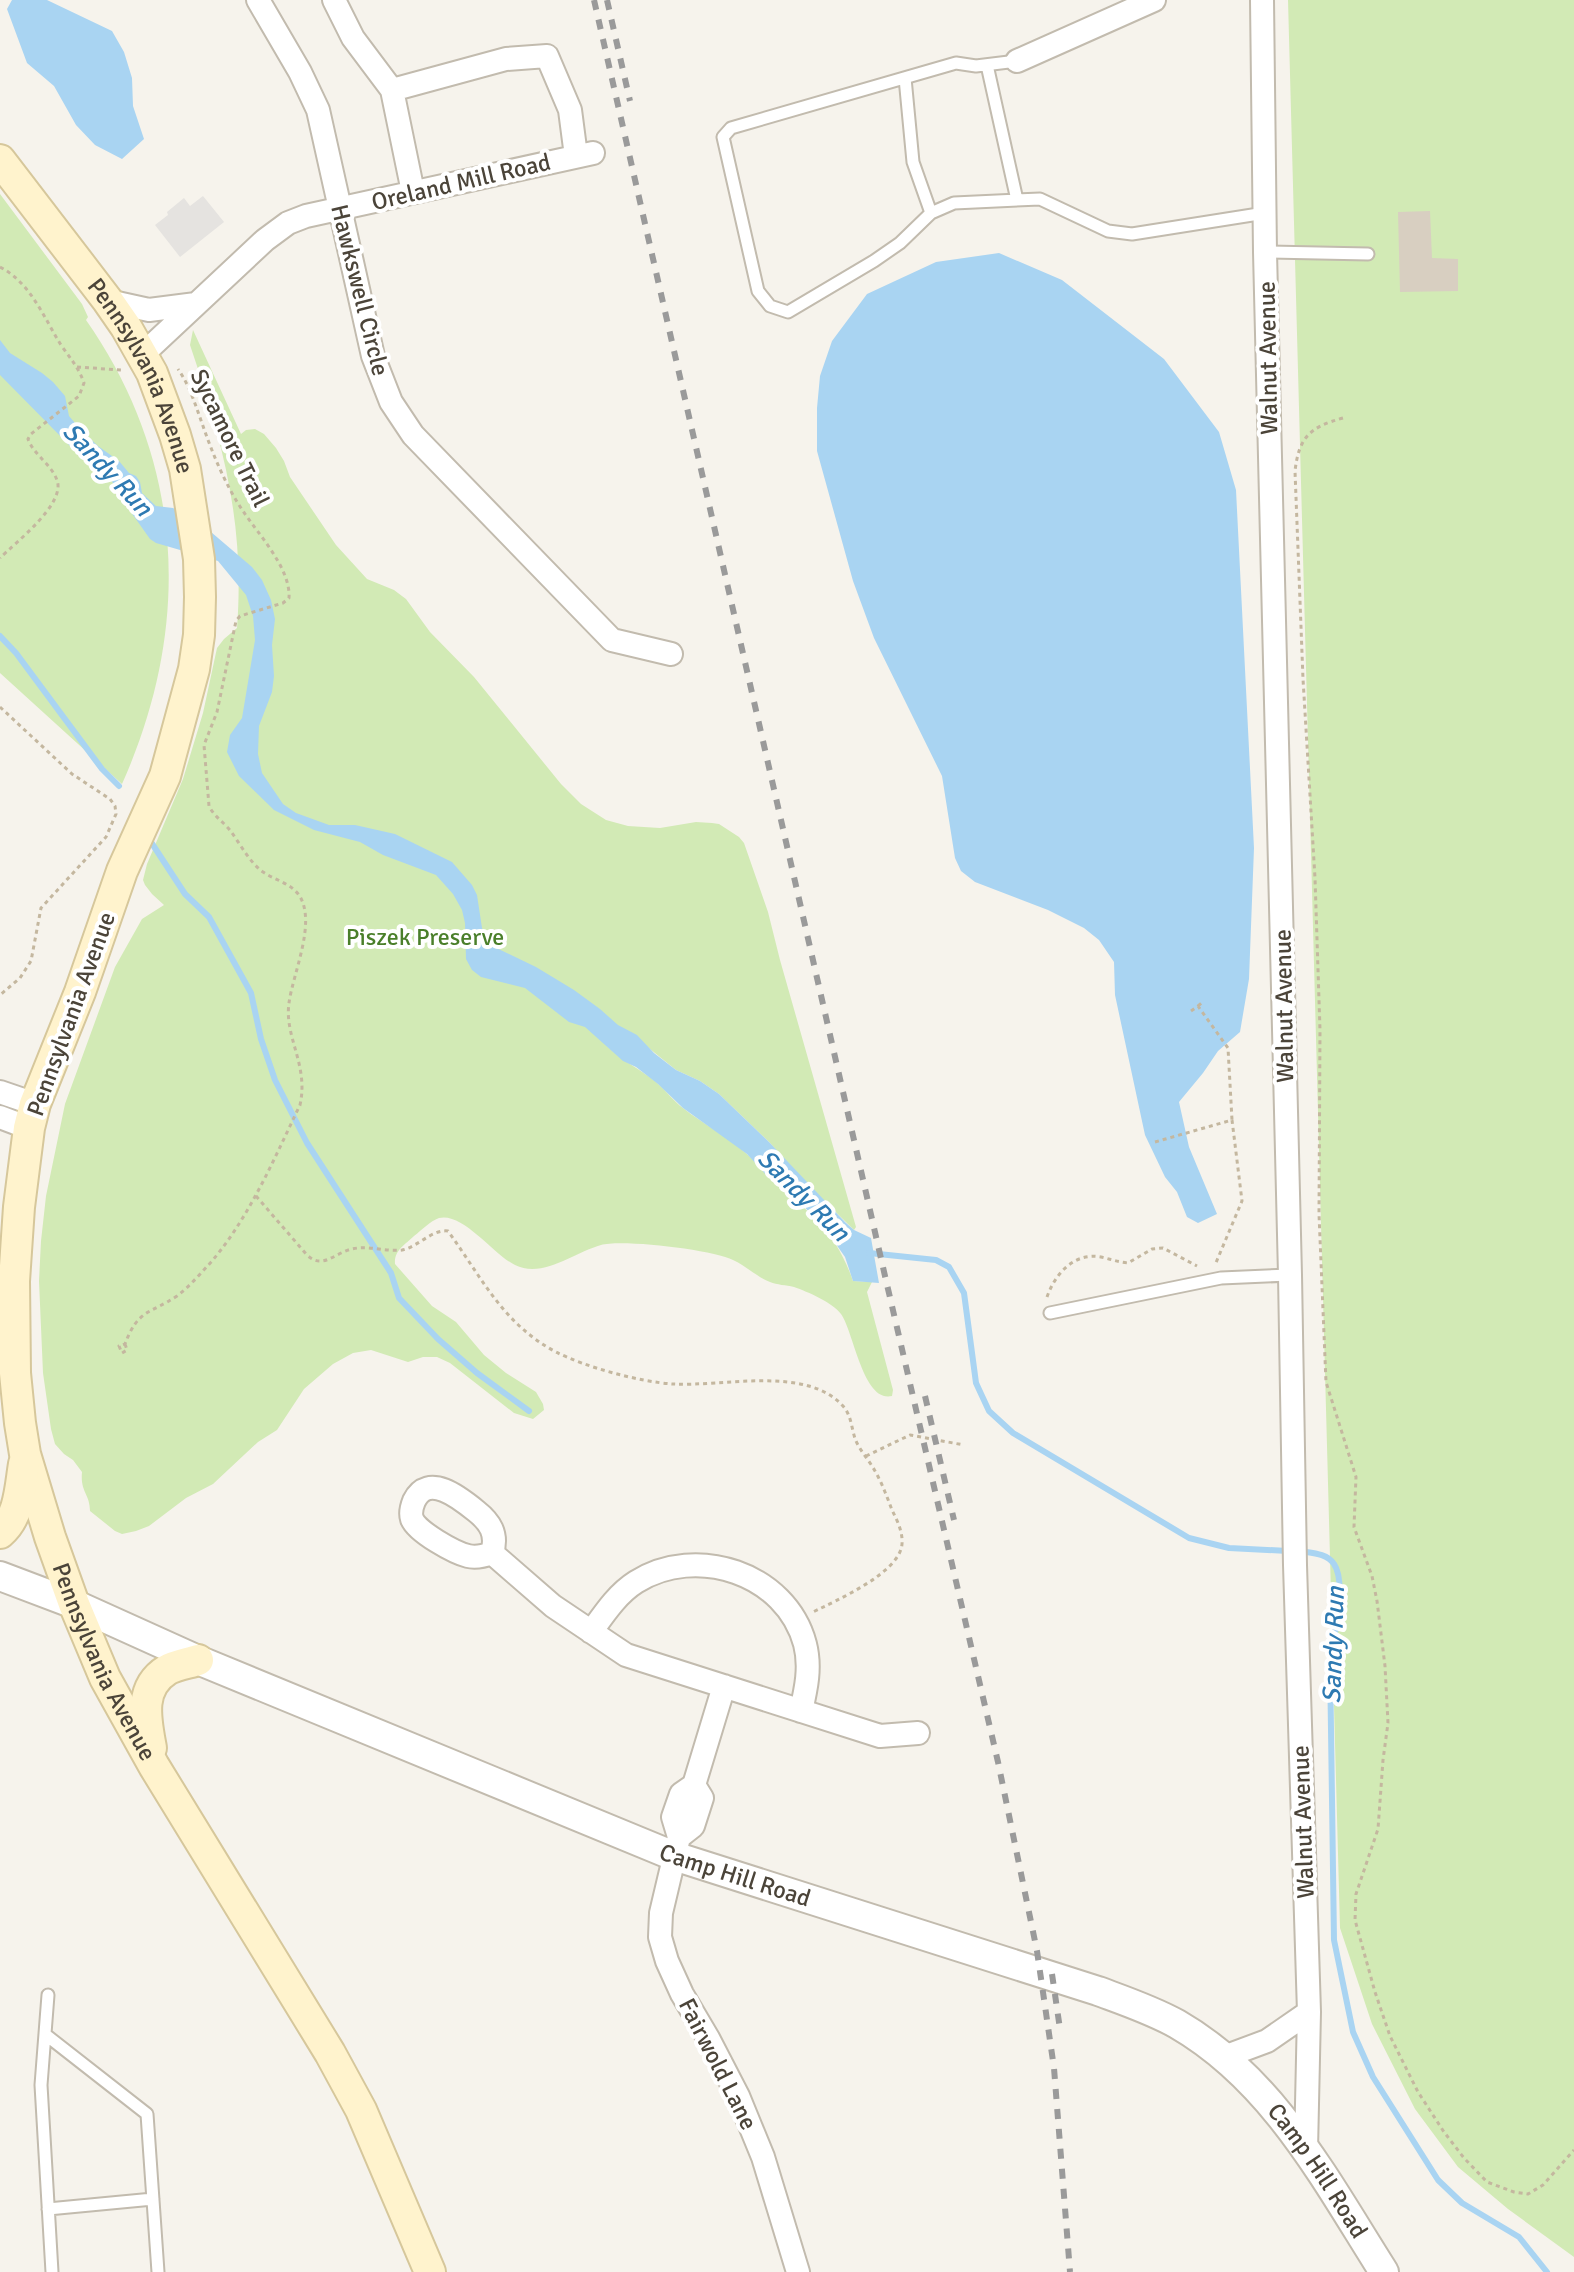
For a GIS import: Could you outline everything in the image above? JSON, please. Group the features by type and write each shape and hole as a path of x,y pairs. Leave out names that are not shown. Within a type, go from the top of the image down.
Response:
{"main road":[{"name":"Pennsylvania Avenue","path":"0,160 108,301 132,362 152,373 175,435 191,501 199,559 199,635 194,669 165,776 122,871 32,1116 19,1207 14,1281 15,1373 25,1454 50,1537 105,1678 154,1766 330,2053 361,2110 430,2272"},
{"path":"0,1533 11,1519 18,1501 25,1454"},
{"path":"154,1766 145,1714 149,1690 167,1670 198,1660"}],"street":[{"name":"Hawkswell Circle","path":"258,0 318,110 373,356 391,402 413,435 612,640 671,654"},
{"path":"334,0 353,38 392,90 413,192"},
{"path":"1017,61 1154,0"},
{"name":"Walnut Avenue","path":"1262,0 1295,1565 1309,2012 1306,2150"},
{"name":"Oreland Mill Road","path":"132,362 265,240 288,223 306,216 585,154 547,56 506,59 392,90"},
{"path":"108,301 149,310 196,304"},
{"path":"0,1092 32,1116"},
{"path":"0,1117 32,1116"},
{"path":"492,1553 553,1606 626,1655 880,1736 918,1733"},
{"path":"591,1632 621,1594 655,1573 681,1566 705,1565 733,1570 770,1591 795,1621 805,1644 808,1668 801,1711"},
{"name":"Camp Hill Road","path":"0,1576 74,1604 198,1660 677,1846 1147,2009 1187,2030 1251,2080 1306,2150 1384,2272"},
{"name":"Fairwold Lane","path":"724,1686 694,1785 681,1794 673,1817 677,1846 661,1913 660,1937 682,1994 738,2096 763,2157 798,2272"},
{"path":"1224,2057 1267,2041 1309,2012"}],"lane":[{"path":"1017,61 976,66 956,63 731,128 723,137 758,291 770,306 788,312 874,261 900,243 931,213 954,203 1040,199 1108,231 1132,234 1265,213"},
{"path":"987,65 1017,200"},
{"path":"905,78 913,162 931,213"},
{"path":"1265,252 1368,254"},
{"path":"1050,1313 1212,1280 1290,1275"},
{"path":"48,1995 41,2085 52,2272"},
{"path":"46,2035 147,2114 158,2272"},
{"path":"48,2209 153,2199"}],"path":[{"path":"0,267 43,311 84,383 82,391 28,439 57,480 58,488 35,527 0,558"},
{"path":"77,367 132,362"},
{"name":"Sycamore Trail","path":"125,1344 134,1323 180,1293 210,1263 240,1223 302,1096 301,1066 288,1018 305,911 297,892 256,866 209,806 204,745 217,712 233,630 240,616 283,603 289,598 288,581 240,508 184,380 173,364"},
{"path":"1343,418 1331,421 1304,438 1295,471 1315,878 1320,1030 1320,1227 1326,1382 1356,1477 1354,1527 1372,1576 1377,1601 1388,1723 1378,1829 1356,1894 1355,1920 1390,2036 1418,2092 1444,2132 1487,2182 1528,2194 1543,2185 1574,2150"},
{"path":"0,707 72,774 110,799 116,814 106,837 41,908 31,961 20,978 0,995"},
{"path":"1191,1011 1204,1001"},
{"path":"1198,1006 1228,1048 1232,1120 1242,1201 1216,1259 1212,1280"},
{"path":"1155,1142 1232,1120"},
{"path":"255,1195 313,1261 322,1262 347,1250 360,1248 402,1250 441,1230 448,1231 513,1322 571,1359 650,1381 689,1384 784,1381 816,1389 841,1404 848,1413 854,1435 875,1470 896,1519 901,1533 901,1552 889,1566 860,1588 795,1621"},
{"path":"1050,1313 1046,1298 1052,1282 1064,1267 1083,1257 1098,1256 1128,1263 1152,1249 1163,1248 1193,1262 1212,1280"},
{"path":"866,1456 910,1435 964,1445"}],"green space":[{"path":"1288,0 1574,0 1574,2257 1508,2209 1458,2167 1415,2109 1372,2024 1340,1928"},
{"path":"0,194 82,304 88,317 86,320 119,375 144,431 160,489 168,547 168,606 160,666 145,725 122,784 0,673"},
{"name":"Piszek Preserve","path":"193,330 241,434 255,429 264,434 276,448 290,477 336,545 367,579 394,590 406,599 430,632 474,677 561,784 581,804 606,820 628,826 660,828 696,822 719,824 744,843 768,912 856,1227 854,1230 719,1094 676,1070 645,1045 607,1046 656,1082 679,1105 748,1155 831,1237 853,1281 872,1282 867,1292 892,1396 882,1395 874,1389 860,1364 846,1323 837,1310 794,1287 765,1280 723,1256 647,1244 612,1244 591,1248 548,1267 526,1268 507,1260 458,1221 439,1218 401,1248 395,1264 432,1306 456,1322 484,1355 536,1392 544,1410 533,1419 514,1413 450,1363 437,1357 408,1362 371,1350 353,1353 333,1364 304,1389 277,1430 258,1442 213,1484 186,1498 149,1526 122,1534 90,1511 82,1484 82,1472 55,1444 51,1429 43,1373 39,1281 41,1241 46,1196 65,1104 115,967 142,919 164,905 145,885 143,880 147,864 183,779 203,713 217,648 237,628 238,553 229,484 190,345"}],"shaded area":[{"path":"203,196 224,222 180,257 155,225 184,198 190,206"}],"water":[{"path":"12,0 47,0 112,31 124,52 132,78 133,106 144,139 122,159 95,145 76,125 54,86 27,63 7,9"},
{"path":"999,253 1062,280 1164,359 1219,432 1236,490 1254,848 1249,979 1240,1032 1218,1051 1179,1102 1189,1147 1217,1214 1198,1223 1187,1217 1177,1192 1165,1177 1145,1135 1115,995 1114,962 1099,940 1084,928 1048,910 975,882 961,871 955,858 942,776 874,638 853,581 817,451 820,376 832,341 867,294 936,262"},
{"path":"0,340 10,353 53,382 65,396 69,416 98,446 136,476 142,493 156,506 173,508 211,532 252,567 262,580 275,619 272,645 274,676 272,692 259,726 258,754 262,773 283,804 296,813 329,825 355,825 395,834 452,862 477,895 482,928 490,945 574,990 618,1025 637,1035 676,1070 719,1094 845,1222 871,1238 879,1283 853,1281 845,1257 800,1202 768,1177 747,1154 683,1108 636,1067 623,1061 585,1027 569,1022 525,988 481,977 472,970 466,959 462,910 436,875 383,855 360,842 314,830 274,810 239,776 227,752 230,735 242,718 255,640 253,616 246,595 218,561 150,539 116,491 110,476 97,462 71,447 0,375"}],"building":[{"path":"1430,211 1432,258 1458,259 1458,291 1400,292 1398,212"}],"waterway":[{"path":"0,636 102,769 119,786"},
{"path":"151,842 185,894 209,917 251,993 261,1039 275,1080 307,1143 391,1273 399,1298 438,1339 477,1373 529,1411"},
{"name":"Sandy Run","path":"869,1253 936,1260 949,1267 964,1293 976,1383 989,1411 1013,1433 1189,1538 1229,1548 1288,1551"},
{"name":"Sandy Run","path":"1300,1551 1331,1560 1338,1573 1338,1610 1330,1659 1334,1940 1353,2032 1373,2077 1438,2180 1462,2203 1519,2237 1547,2272"}],"railway":[{"path":"594,0 998,1762 1037,1951 1054,2068 1070,2272"},
{"path":"607,0 630,101"},
{"path":"925,1396 954,1520"},
{"path":"1052,1974 1060,2029"}]}
